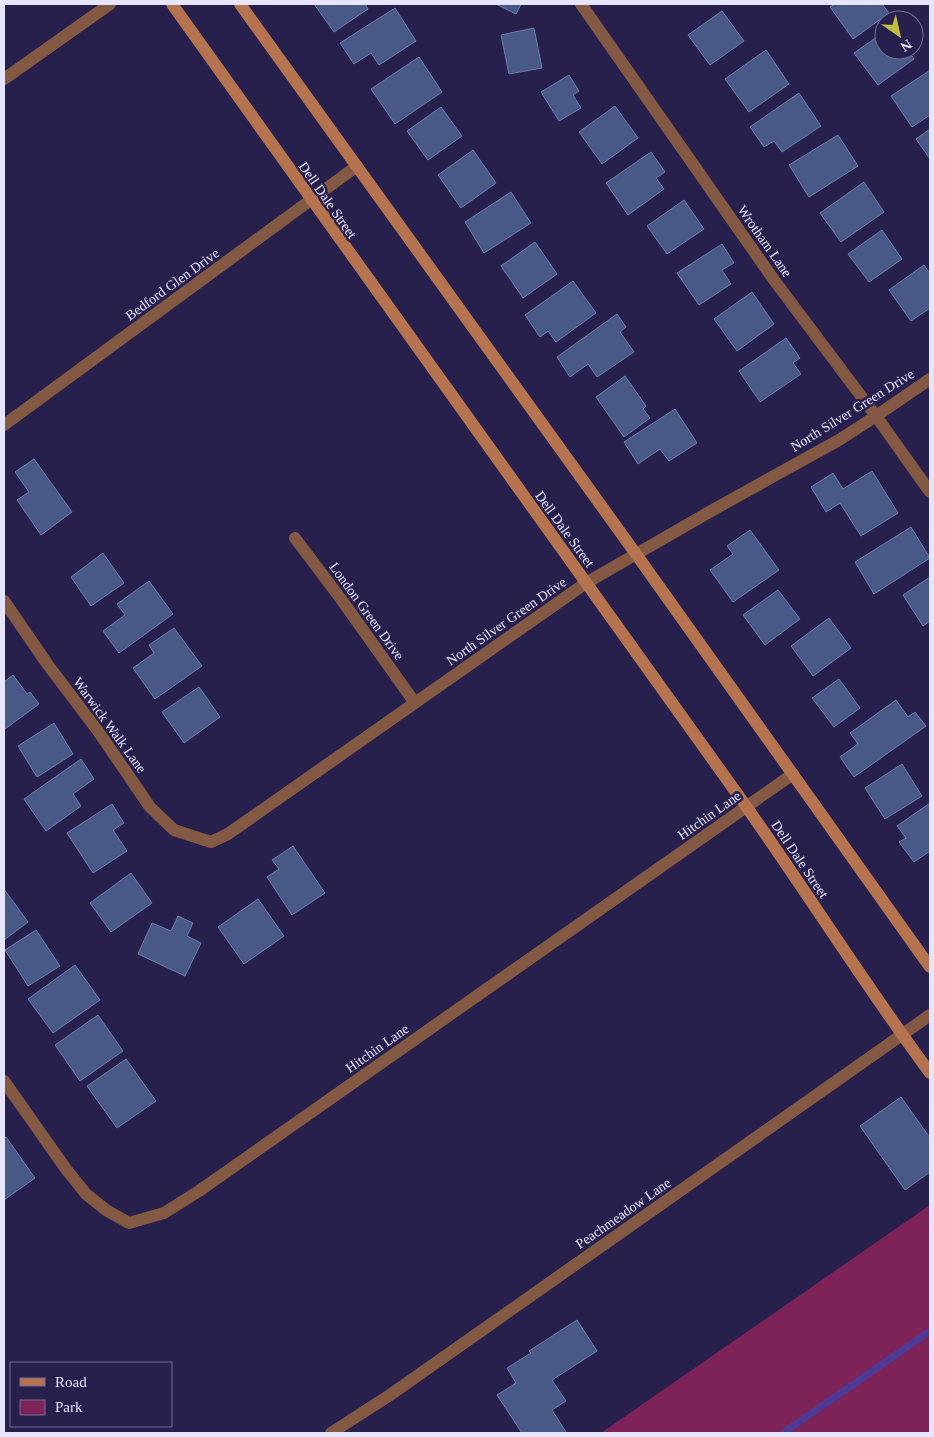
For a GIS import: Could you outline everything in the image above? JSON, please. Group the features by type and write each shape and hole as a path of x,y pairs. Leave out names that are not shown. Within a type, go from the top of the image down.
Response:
{"main road":[{"name":"Dell Dale Street","path":"172,4 310,201 746,807 930,1073"},
{"path":"240,4 636,554 930,967"}],"street":[{"path":"4,79 110,4"},
{"name":"Wrotham Lane","path":"580,4 774,280 876,416 930,492"},
{"name":"Bedford Glen Drive","path":"4,425 357,166"},
{"name":"North Silver Green Drive","path":"211,842 228,834 586,584 839,440 930,379"},
{"name":"London Green Drive","path":"295,538 341,599 414,703"},
{"name":"Warwick Walk Lane","path":"4,601 48,665 98,731 150,807 174,830 211,842"},
{"name":"Hitchin Lane","path":"4,1081 66,1169 86,1194 106,1210 128,1223 164,1213 200,1191 793,774"},
{"name":"Peachmeadow Lane","path":"331,1433 390,1395 930,1015"}],"green space":[{"path":"930,1205 930,1433 601,1433"}],"building":[{"path":"314,4 365,4 368,9 334,32"},
{"path":"496,4 521,4 516,14"},
{"path":"835,4 882,4 887,10 874,10 874,24 853,39 830,7"},
{"path":"395,8 416,41 379,65 371,53 354,64 340,43"},
{"path":"722,11 744,41 710,65 688,35"},
{"path":"534,28 542,68 509,74 501,35"},
{"path":"874,39 874,60 913,60 878,85 854,53"},
{"path":"766,50 789,84 749,112 725,79"},
{"path":"419,57 442,92 395,124 371,89"},
{"path":"929,71 930,115 912,127 891,96"},
{"path":"569,75 579,91 573,95 581,108 559,121 541,92"},
{"path":"799,93 821,126 782,152 774,141 764,147 750,127"},
{"path":"615,106 638,138 602,164 579,132"},
{"path":"441,107 462,136 428,160 407,131"},
{"path":"930,129 930,159 916,139"},
{"path":"838,135 858,166 809,197 789,165"},
{"path":"473,150 496,183 461,208 438,175"},
{"path":"651,152 665,172 656,178 664,189 628,215 606,183"},
{"path":"864,182 884,212 841,242 820,213"},
{"path":"511,192 531,223 484,253 465,222"},
{"path":"684,200 704,229 667,254 647,226"},
{"path":"882,230 902,259 869,282 848,254"},
{"path":"535,242 557,274 523,298 501,266"},
{"path":"722,244 734,263 722,270 731,284 699,305 677,273"},
{"path":"924,265 930,274 930,308 911,321 889,290"},
{"path":"573,281 596,313 556,342 548,331 540,337 525,315"},
{"path":"752,292 774,324 737,351 714,319"},
{"path":"617,314 626,327 620,332 634,352 597,377 588,364 570,377 557,357"},
{"path":"786,338 800,358 793,363 801,374 760,402 739,371"},
{"path":"625,376 646,406 643,409 650,418 624,437 596,397"},
{"path":"675,409 697,443 669,461 660,449 638,464 624,442"},
{"path":"34,459 72,512 41,535 17,500 29,492 15,472"},
{"path":"872,471 898,513 861,536 840,503 826,512 811,487 833,473 843,489"},
{"path":"911,527 930,558 874,594 855,562"},
{"path":"750,530 779,570 733,602 710,570 733,554 727,546"},
{"path":"103,553 124,583 91,606 71,577"},
{"path":"930,577 930,621 923,626 903,595"},
{"path":"149,581 173,614 119,653 103,631 125,615 117,604"},
{"path":"778,590 800,619 765,645 743,615"},
{"path":"829,618 851,648 813,676 791,646"},
{"path":"174,628 202,666 155,699 133,668 154,653 149,645"},
{"path":"13,675 27,694 30,692 39,704 5,729 4,682"},
{"path":"839,679 860,708 834,727 812,698"},
{"path":"199,687 220,717 184,743 162,712"},
{"path":"896,700 908,717 915,712 926,726 854,777 840,757 858,744 850,733"},
{"path":"54,723 73,754 37,777 18,746"},
{"path":"81,759 94,779 73,794 81,806 46,831 24,799"},
{"path":"902,764 922,796 885,819 865,788"},
{"path":"930,803 930,851 914,862 899,842 906,838 897,826"},
{"path":"112,804 124,823 113,830 127,851 93,873 67,833"},
{"path":"293,846 325,893 292,915 267,877 279,869 272,860"},
{"path":"131,873 152,903 111,932 90,903"},
{"path":"4,889 28,922 4,940"},
{"path":"258,899 284,936 244,964 218,927"},
{"path":"178,916 193,923 187,936 201,943 185,976 138,954 152,923 171,931"},
{"path":"36,930 60,966 28,986 5,950"},
{"path":"75,965 100,1000 53,1033 28,999"},
{"path":"98,1015 123,1051 80,1081 55,1045"},
{"path":"126,1059 156,1101 117,1128 87,1086"},
{"path":"901,1097 930,1138 930,1172 905,1190 860,1126"},
{"path":"6,1137 35,1178 4,1200 4,1138"},
{"path":"577,1320 597,1351 552,1380 566,1401 552,1410 566,1432 522,1433 497,1395 516,1383 507,1368 531,1353 529,1351"}],"waterway":[{"path":"783,1433 930,1331"}]}
